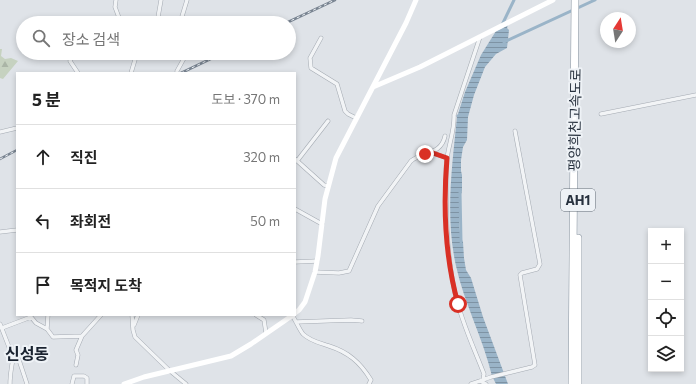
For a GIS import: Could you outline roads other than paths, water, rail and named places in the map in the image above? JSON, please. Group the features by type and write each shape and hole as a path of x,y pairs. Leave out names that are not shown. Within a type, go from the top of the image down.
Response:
{"highway":[{"name":"평양희천고속도로","path":"575,0 578,17 578,384"},
{"name":"평양희천고속도로","path":"572,384 578,17 580,0"}],"street":[{"path":"116,0 115,7 118,16"},
{"path":"158,16 161,0"},
{"path":"182,16 187,0"},
{"path":"296,312 305,302 317,261 328,186 336,158 416,0"},
{"path":"373,87 420,67 553,0"},
{"path":"480,36 454,115 447,158 446,216 447,246 458,304 484,374 482,381"},
{"path":"321,38 310,58 311,68 337,84 344,107 348,114 356,118"},
{"path":"71,60 70,62 77,72"},
{"path":"131,72 135,60"},
{"path":"177,71 183,60"},
{"path":"601,114 696,95"},
{"path":"328,121 296,160 324,185 328,186"},
{"path":"0,132 16,128"},
{"path":"471,384 482,381 491,376 532,367 534,364 520,277 522,273 537,269 540,264 515,131"},
{"path":"314,272 340,273 349,271 378,206 411,161 441,146 445,136"},
{"path":"430,152 447,158"},
{"path":"296,210 322,224"},
{"path":"0,232 16,230"},
{"path":"296,262 317,261"},
{"path":"47,328 48,316"},
{"path":"76,365 78,355 76,350 82,336 100,316"},
{"path":"132,316 135,337 169,370 186,384"},
{"path":"133,330 138,316"},
{"path":"258,316 264,320"},
{"path":"265,316 266,333"},
{"path":"124,384 169,370 231,356 292,316"},
{"path":"293,316 303,333 309,338 352,356 364,369 371,380 369,384"},
{"path":"2,328 31,317 36,323 47,328 53,337 82,336"},
{"path":"296,322 362,320"},
{"path":"0,324 9,347 19,360 27,384"},
{"path":"10,384 12,358 15,354"},
{"path":"72,384 74,376 84,376 87,378 87,384"},
{"path":"482,381 486,384"}],"water":[{"path":"508,25 507,28 509,30 507,48 496,54 485,67 474,95 468,117 467,140 463,147 461,160 462,191 459,202 459,226 463,242 466,270 471,278 483,317 508,384 496,384 459,280 451,229 450,192 456,116 481,55 496,31"}],"waterway":[{"path":"502,25 514,0"},
{"path":"504,42 595,0"},
{"path":"460,192 461,242"}],"railway":[{"path":"296,18 335,0"},
{"path":"183,72 208,60"},
{"path":"0,159 16,151"}],"district":[{"name":"신성동","path":"27,354"}]}
